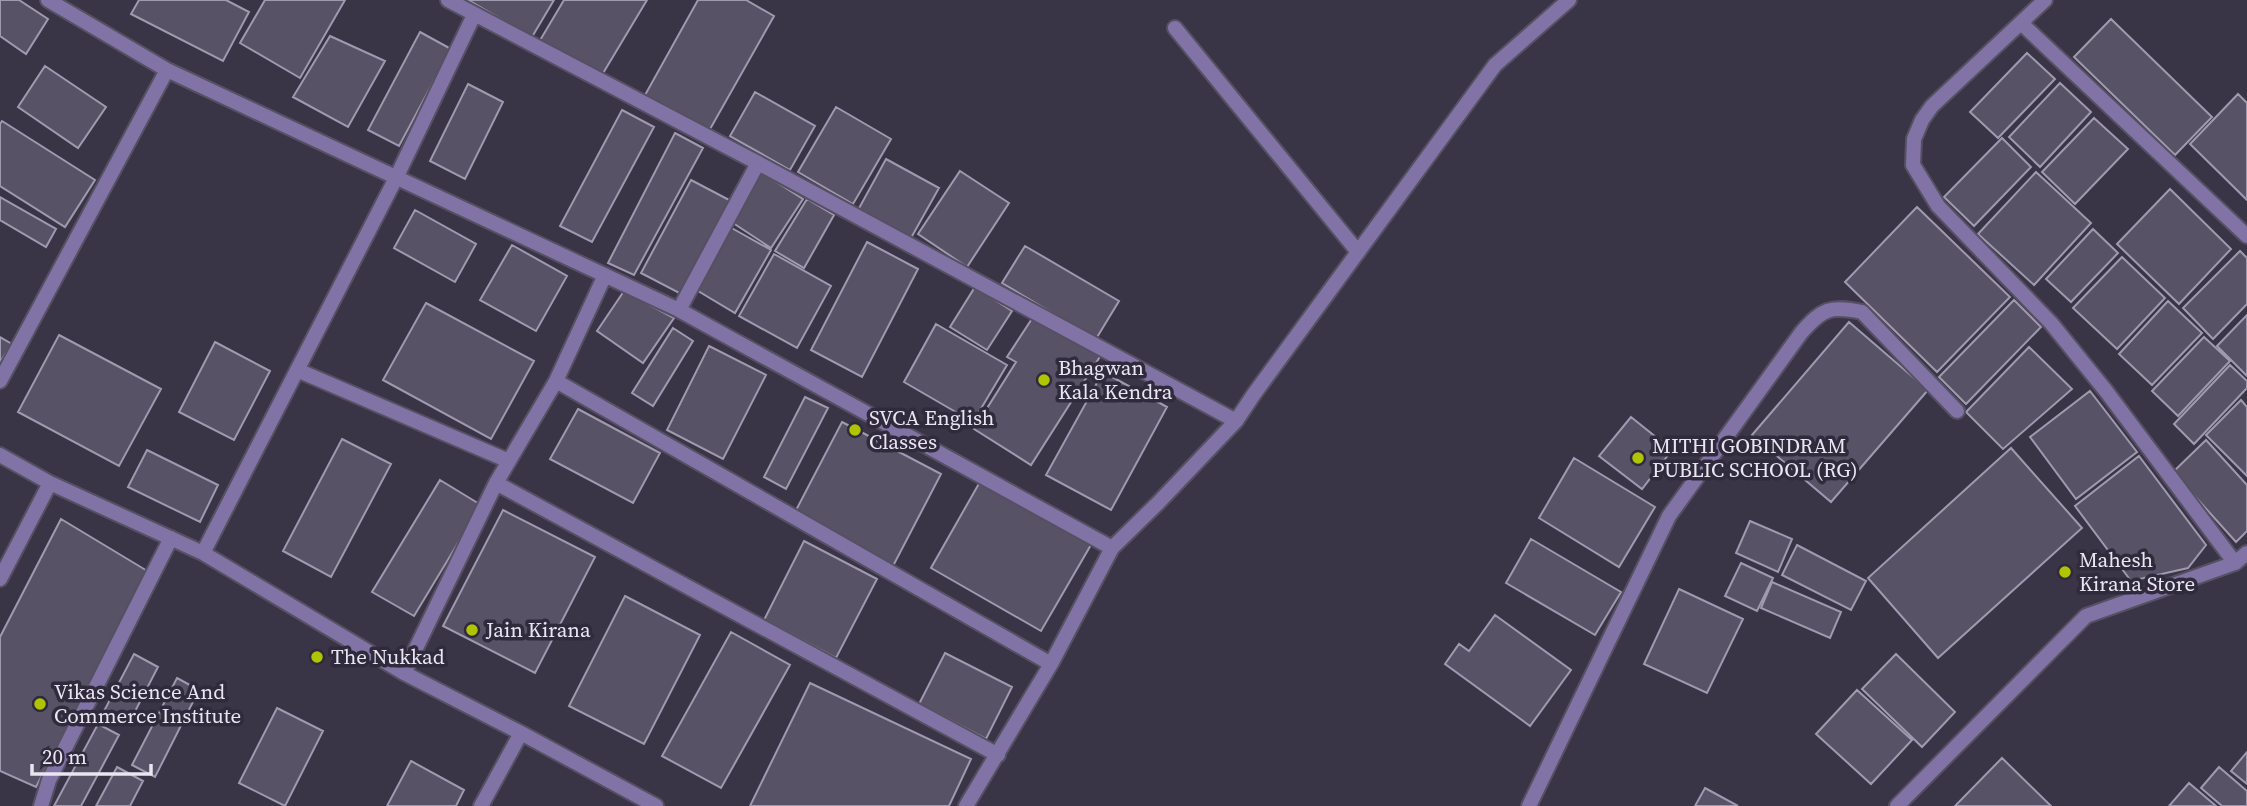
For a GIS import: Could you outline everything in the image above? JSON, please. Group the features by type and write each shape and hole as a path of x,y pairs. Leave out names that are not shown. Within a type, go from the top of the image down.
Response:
{"street":[{"path":"48,0 167,70 679,310 1112,548"},
{"path":"448,0 758,163 1236,421"},
{"path":"967,806 1051,664 1112,548 1236,421 1495,65 1569,0"},
{"path":"1897,806 2086,615 2241,558 2051,323 1938,206 1913,165 1914,139 1932,106 2045,0"},
{"path":"203,552 397,176 474,15"},
{"path":"2021,23 2247,236"},
{"path":"1175,28 1358,253"},
{"path":"0,382 167,70"},
{"path":"679,310 758,163"},
{"path":"404,673 496,483 556,380 605,275"},
{"path":"1529,806 1669,516 1793,344 1819,313 1840,307 1862,312 1957,411"},
{"path":"297,370 509,461"},
{"path":"556,380 1051,664"},
{"path":"0,455 50,483 203,552 404,673 656,806"},
{"path":"0,579 50,483"},
{"path":"496,483 998,755"},
{"path":"41,806 49,780 172,538"},
{"path":"481,806 521,733"}],"building":[{"path":"0,0 19,0 48,19 26,54 0,36"},
{"path":"139,0 226,0 249,12 223,61 131,14"},
{"path":"265,0 345,0 300,78 240,43"},
{"path":"468,0 554,0 532,37"},
{"path":"564,0 647,0 602,75 539,42"},
{"path":"698,0 746,0 774,16 709,131 645,95"},
{"path":"2111,19 2212,117 2175,155 2074,57"},
{"path":"420,32 451,49 399,146 368,130"},
{"path":"330,36 385,61 348,127 293,97"},
{"path":"2027,53 2055,79 1998,138 1970,112"},
{"path":"45,66 106,107 78,148 18,107"},
{"path":"2060,83 2091,112 2040,167 2009,137"},
{"path":"468,84 503,102 465,179 430,161"},
{"path":"755,92 815,126 790,170 730,136"},
{"path":"2238,94 2247,103 2247,200 2190,144"},
{"path":"836,107 891,139 853,204 798,172"},
{"path":"622,110 654,127 592,242 560,226"},
{"path":"2094,118 2128,149 2075,204 2042,172"},
{"path":"2,121 95,180 65,227 0,186"},
{"path":"675,133 703,148 634,275 608,263"},
{"path":"2002,138 2031,167 1974,226 1944,197"},
{"path":"886,159 939,188 911,238 858,210"},
{"path":"759,171 803,199 771,248 730,221"},
{"path":"960,171 1009,203 967,267 918,234"},
{"path":"2036,172 2091,223 2034,285 1978,234"},
{"path":"691,180 733,202 683,295 641,273"},
{"path":"2170,189 2231,249 2179,304 2117,244"},
{"path":"0,197 56,229 46,247 0,220"},
{"path":"807,199 834,215 804,268 775,251"},
{"path":"1917,207 2010,297 1937,372 1845,282"},
{"path":"415,210 476,244 455,282 394,248"},
{"path":"728,226 771,250 735,313 693,288"},
{"path":"2093,229 2118,253 2071,302 2046,279"},
{"path":"867,242 918,269 862,377 811,350"},
{"path":"512,245 567,276 536,331 480,300"},
{"path":"1025,246 1119,301 1096,339 1002,283"},
{"path":"2240,251 2247,258 2247,304 2213,339 2183,308"},
{"path":"774,254 831,286 797,348 739,316"},
{"path":"2122,257 2165,298 2117,349 2073,308"},
{"path":"975,287 1012,311 987,350 950,327"},
{"path":"624,291 674,318 643,363 597,331"},
{"path":"2014,300 2041,327 1966,404 1939,377"},
{"path":"2168,301 2202,333 2152,385 2119,354"},
{"path":"426,303 534,361 491,439 383,380"},
{"path":"1035,314 1101,355 1031,465 974,429 1016,362 1007,357"},
{"path":"2247,315 2247,376 2217,346"},
{"path":"1849,322 1928,390 1831,502 1752,435"},
{"path":"936,324 1007,365 973,422 904,382"},
{"path":"673,328 693,341 653,406 632,393"},
{"path":"59,335 161,389 119,466 18,412"},
{"path":"0,337 12,344 0,362"},
{"path":"2204,337 2230,361 2178,416 2152,391"},
{"path":"215,342 270,371 234,440 179,412"},
{"path":"709,346 766,375 723,459 667,430"},
{"path":"2029,347 2072,389 2003,449 1966,412"},
{"path":"2230,365 2247,381 2247,388 2194,444 2174,424"},
{"path":"1103,372 1167,407 1111,510 1046,475"},
{"path":"2090,391 2137,452 2076,499 2030,437"},
{"path":"805,397 828,408 786,489 764,477"},
{"path":"2241,400 2247,407 2247,476 2206,435"},
{"path":"578,409 660,453 633,503 550,459"},
{"path":"1631,417 1672,450 1642,489 1599,456"},
{"path":"842,422 941,474 892,568 793,516"},
{"path":"342,439 391,464 331,577 283,551"},
{"path":"2206,440 2247,485 2247,531 2236,542 2173,472"},
{"path":"2011,448 2082,528 1938,658 1868,578"},
{"path":"147,450 218,485 200,522 128,487"},
{"path":"2139,456 2206,545 2188,568 2131,581 2075,506"},
{"path":"1574,458 1655,507 1619,567 1539,518"},
{"path":"440,480 481,505 414,616 372,592"},
{"path":"981,480 1092,543 1041,631 931,568"},
{"path":"503,510 595,557 535,673 443,626"},
{"name":"Vikas Science And Commerce Institute","path":"61,519 149,572 36,787 0,771 0,637"},
{"path":"1750,521 1792,539 1778,572 1736,553"},
{"path":"1531,539 1621,592 1595,635 1506,583"},
{"path":"804,541 877,579 836,658 764,620"},
{"path":"1797,545 1866,581 1851,610 1782,575"},
{"path":"1741,563 1773,578 1757,611 1725,596"},
{"path":"1772,582 1841,612 1830,638 1761,608"},
{"path":"1679,589 1743,619 1707,693 1644,664"},
{"path":"625,596 700,635 644,744 569,706"},
{"path":"1495,615 1571,670 1530,726 1445,664 1459,644 1469,651"},
{"path":"731,632 790,665 721,788 662,756"},
{"path":"945,653 1012,687 986,739 919,704"},
{"path":"134,654 158,667 128,725 103,713"},
{"path":"1896,654 1955,712 1922,747 1862,689"},
{"path":"177,678 199,690 155,777 132,765"},
{"path":"810,683 971,759 949,806 750,806"},
{"path":"1857,690 1912,740 1871,784 1816,734"},
{"path":"277,708 323,731 285,806 239,783"},
{"path":"98,724 119,735 81,806 54,806"},
{"path":"2247,752 2247,784 2231,771"},
{"path":"2002,758 2051,806 1955,806"},
{"path":"411,761 464,790 456,806 387,806"},
{"path":"117,767 143,781 130,806 96,806"},
{"path":"2219,767 2247,791 2247,806 2222,806 2201,788"},
{"path":"2189,783 2216,806 2169,806"},
{"path":"1705,788 1738,806 1695,806"}],"place":[{"name":"Bhagwan Kala Kendra","path":"1044,380"},
{"name":"SVCA English Classes","path":"855,430"},
{"name":"MITHI GOBINDRAM PUBLIC SCHOOL (RG)","path":"1638,458"},
{"name":"Mahesh Kirana Store","path":"2065,572"},
{"name":"Jain Kirana","path":"472,630"},
{"name":"The Nukkad","path":"317,657"},
{"name":"Vikas Science And Commerce Institute","path":"40,704"}]}
